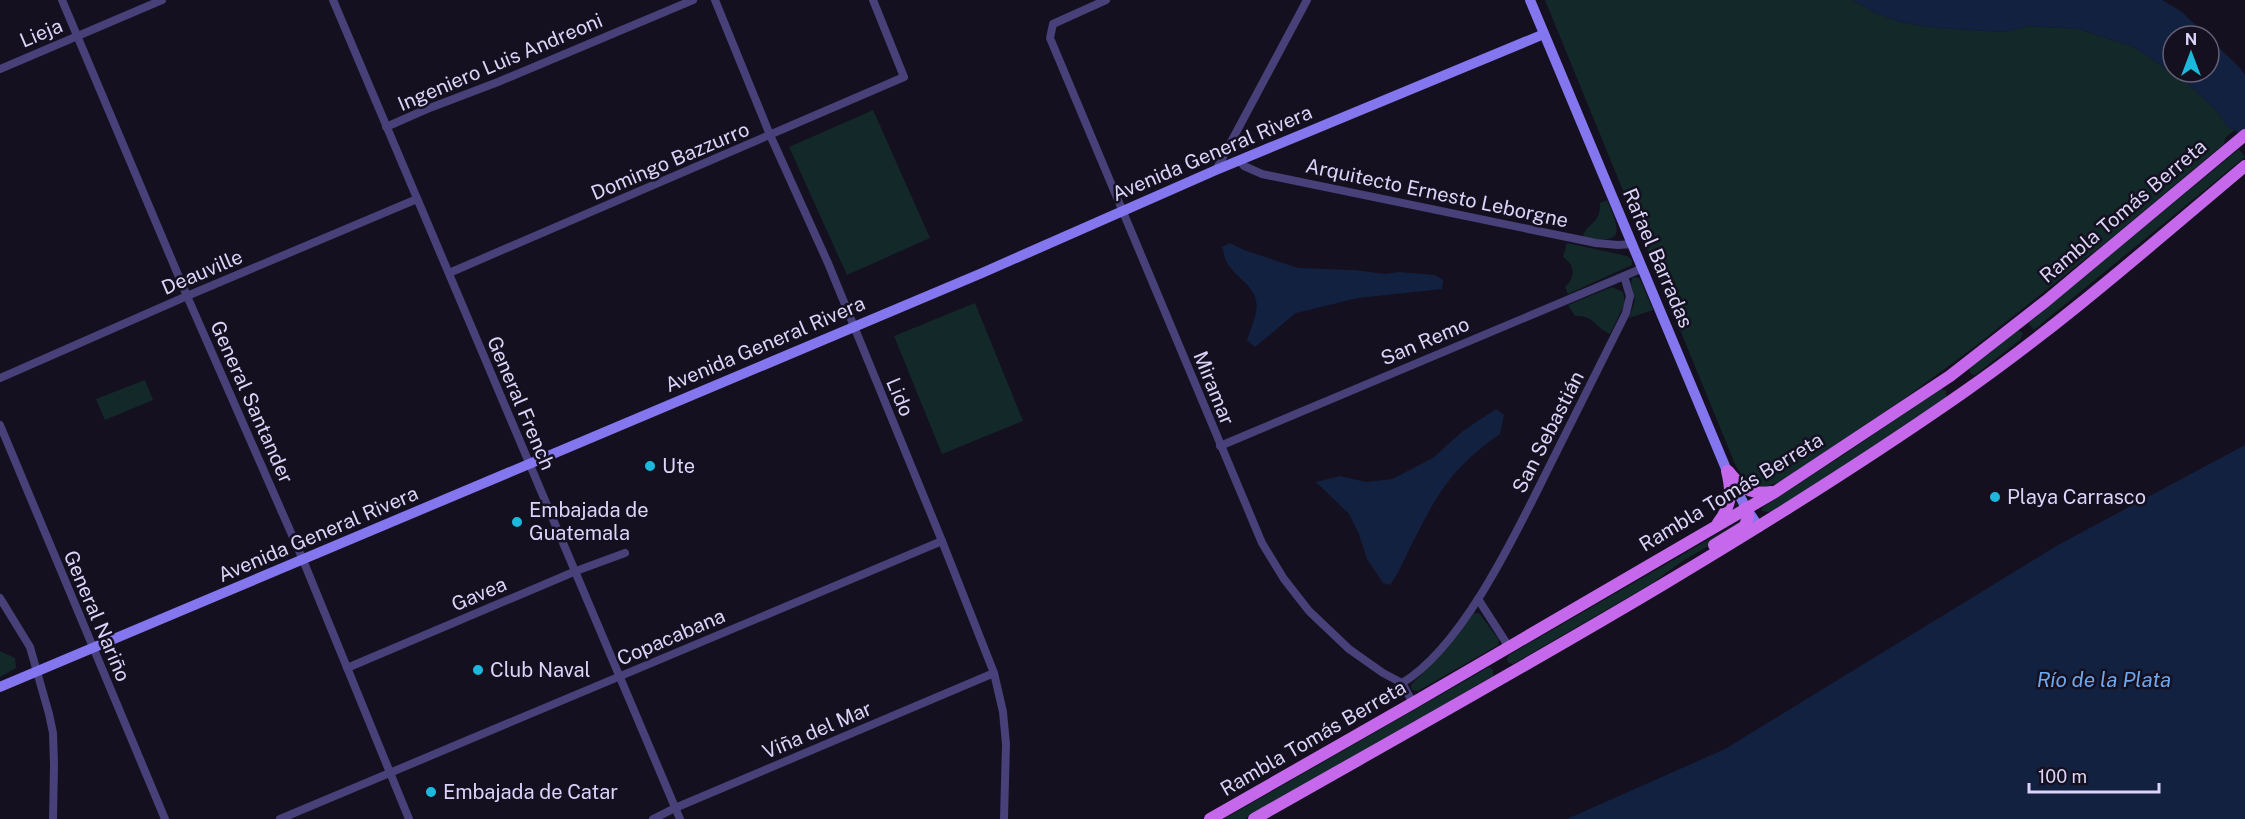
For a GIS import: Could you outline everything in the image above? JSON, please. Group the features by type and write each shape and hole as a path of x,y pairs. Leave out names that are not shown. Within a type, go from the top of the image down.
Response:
{"main road":[{"name":"Rafael Barradas","path":"1530,0 1727,471 1746,508 1760,527"},
{"name":"Avenida General Rivera","path":"0,687 853,327 1239,160 1544,34"},
{"name":"Rambla Tomás Berreta","path":"1210,819 1775,492 1950,376 2245,135"},
{"name":"Rambla Tomás Berreta","path":"1254,819 1506,676 1760,527 1962,394 2074,309 2245,166"},
{"path":"2020,321 2035,338"},
{"path":"1950,376 1962,394"},
{"path":"1727,471 1748,492 1775,492"},
{"path":"1715,527 1730,504 1731,492 1727,471"},
{"path":"1664,584 1686,562 1745,526 1748,517 1746,508"},
{"path":"1495,656 1506,676"}],"street":[{"name":"General Santander","path":"62,0 187,296 303,560 409,819"},
{"name":"Lieja","path":"0,69 162,0"},
{"name":"General French","path":"333,0 680,819"},
{"name":"Ingeniero Luis Andreoni","path":"386,127 693,0"},
{"name":"Lido","path":"716,0 770,135 828,263 994,673 1004,712 1006,744 1004,819"},
{"name":"Domingo Bazzurro","path":"449,273 904,77 873,0"},
{"name":"Miramar","path":"1107,0 1053,24 1050,38 1124,210 1220,446 1262,543 1294,593 1349,649 1377,669 1401,682"},
{"path":"1216,170 1307,0"},
{"name":"Arquitecto Ernesto Leborgne","path":"1239,160 1244,166 1262,174 1596,243 1633,244"},
{"name":"Deauville","path":"0,378 417,199"},
{"name":"San Remo","path":"1220,446 1643,268"},
{"name":"San Sebastián","path":"1401,682 1428,661 1448,638 1478,599 1516,533 1626,313 1630,296 1624,276"},
{"name":"General Nariño","path":"0,425 165,819"},
{"name":"Copacabana","path":"280,819 942,541"},
{"name":"Gavea","path":"347,669 576,571 625,553"},
{"path":"0,598 30,647 53,732 53,819"},
{"path":"1478,599 1509,647"},
{"name":"Viña del Mar","path":"653,819 994,673"},
{"path":"1401,682 1413,703"}],"green space":[{"path":"1545,0 1853,0 1873,12 1903,23 1937,28 2005,32 2029,26 2079,29 2134,47 2161,65 2161,84 2188,84 2216,110 2227,126 2235,130 2226,137 2224,144 2103,245 1973,348 1905,398 1783,480 1767,486 1754,485 1744,477 1735,464"},
{"path":"873,110 930,238 847,275 789,147"},
{"path":"2239,149 2245,157 2034,330 2028,323"},
{"path":"1607,200 1615,220 1616,234 1606,239 1583,237 1598,216 1600,203"},
{"path":"1567,243 1627,256 1632,260 1632,265 1568,294 1565,287 1573,271 1563,257"},
{"path":"1632,278 1640,279 1653,310 1629,318 1635,301 1631,285"},
{"path":"1612,287 1623,292 1625,303 1610,334 1591,319 1575,316 1568,305"},
{"path":"975,303 1023,421 942,454 894,336"},
{"path":"2018,330 2023,333 2020,340 1975,375 1971,374 1969,367"},
{"path":"145,380 153,400 105,420 96,399"},
{"path":"1941,388 1946,391 1946,397 1781,508 1769,512 1761,511 1763,507"},
{"path":"1741,521 1743,526 1681,562 1651,584 1513,664 1507,660 1509,655"},
{"path":"1474,613 1479,613 1499,640 1498,645 1418,691 1412,690 1411,685 1440,655"},
{"path":"0,651 15,658 16,668 0,677"},
{"path":"1489,667 1493,670 1493,676 1245,819 1224,819"}],"water":[{"path":"1853,0 2162,0 2182,12 2194,24 2161,24 2161,65 2134,47 2079,29 2029,26 2005,32 1937,28 1903,23 1873,12"},
{"path":"2221,50 2245,75 2245,142 2235,130 2227,126 2216,110 2188,84 2221,84"},
{"path":"1230,243 1298,268 1435,275 1443,280 1442,289 1358,298 1296,313 1255,347 1247,340 1257,303 1251,290 1226,261 1222,247"},
{"path":"1496,409 1504,415 1500,434 1472,456 1450,479 1433,504 1394,579 1390,585 1383,583 1367,559 1359,534 1349,514 1316,482 1340,476 1366,482 1392,479 1433,458 1463,431"},
{"name":"Río de la Plata","path":"2245,445 2245,819 1567,819 1725,749 2058,545"}],"place":[{"name":"Ute","path":"650,466"},
{"name":"Playa Carrasco","path":"1995,497"},
{"name":"Embajada de Guatemala","path":"517,522"},
{"name":"Club Naval","path":"478,670"},
{"name":"Embajada de Catar","path":"431,792"}]}
